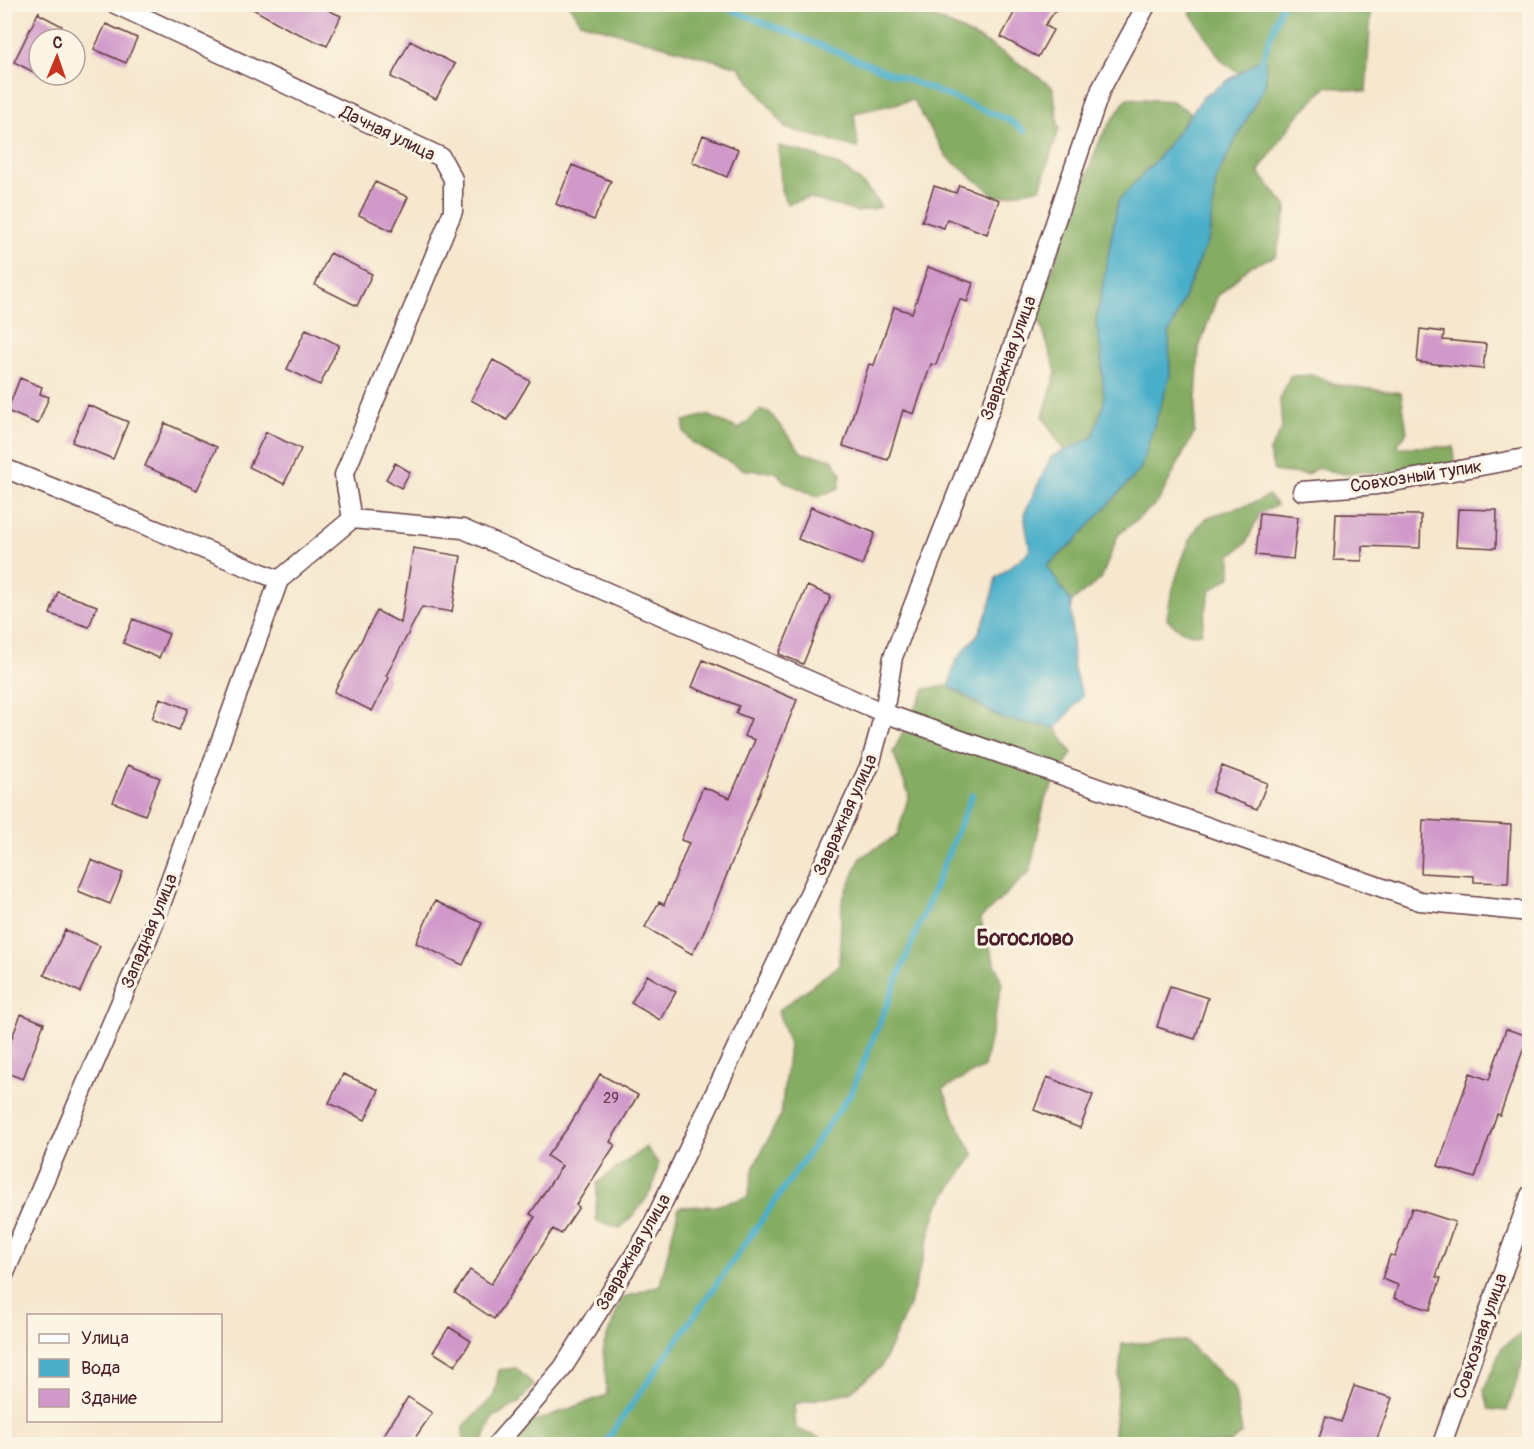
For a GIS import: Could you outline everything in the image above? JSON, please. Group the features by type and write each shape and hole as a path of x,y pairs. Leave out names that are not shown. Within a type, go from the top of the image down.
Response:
{"street":[{"name":"Дачная улица","path":"115,4 441,157 453,179 453,211 344,475 352,519"},
{"name":"Завражная улица","path":"497,1444 562,1370 650,1230 870,765 884,713 893,657 998,389 1101,89 1147,4"},
{"name":"Совхозный тупик","path":"1302,491 1377,484 1530,457"},
{"path":"4,468 279,580 352,519 464,529 884,713 1420,901 1530,912"},
{"name":"Западная улица","path":"4,1275 154,924 279,580"},
{"name":"Совхозная улица","path":"1443,1444 1530,1195"}],"green space":[{"path":"569,5 898,5 941,20 979,39 1016,61 1053,88 1059,129 1040,188 997,197 947,157 913,100 854,113 858,148 786,128 739,67 580,22"},
{"path":"1190,5 1369,5 1371,11 1366,92 1327,86 1298,115 1258,172 1287,207 1276,256 1250,266 1217,297 1199,348 1194,433 1158,502 1118,535 1101,579 1071,602 1047,566 1075,541 1170,376 1169,334 1209,237 1216,178 1266,82 1265,57 1240,73 1222,61 1190,13"},
{"path":"1127,98 1172,101 1191,113 1157,159 1118,201 1096,322 1101,351 1104,402 1093,437 1064,451 1043,417 1056,372 1037,311 1101,137"},
{"path":"779,146 810,154 837,165 861,182 881,207 858,212 809,198 787,204 781,190"},
{"path":"1314,375 1338,385 1401,393 1407,432 1397,445 1399,447 1454,447 1454,463 1409,474 1362,472 1345,474 1317,468 1306,475 1274,471 1269,452 1282,429 1280,400 1290,376"},
{"path":"760,410 769,412 802,453 832,459 841,473 839,488 818,497 785,482 776,472 745,470 693,443 684,432 684,421 707,415 739,429"},
{"path":"1268,495 1277,505 1260,513 1246,543 1231,555 1231,576 1210,591 1201,633 1187,633 1178,629 1167,619 1169,609 1181,564 1200,524 1207,518 1254,503"},
{"path":"948,686 1003,719 1056,728 1072,753 1045,799 1030,871 980,919 1002,984 984,1067 943,1089 957,1124 974,1155 938,1206 909,1306 881,1367 850,1392 794,1404 796,1429 836,1444 510,1444 527,1424 607,1395 603,1347 622,1298 660,1285 679,1207 715,1206 748,1197 754,1166 781,1114 789,1045 778,1011 839,965 842,901 861,857 897,836 909,795 893,752 925,689"},
{"path":"646,1147 658,1163 651,1191 646,1199 620,1228 596,1221 597,1183"},
{"path":"1523,1333 1528,1346 1507,1411 1489,1409 1484,1390 1502,1347"},
{"path":"1185,1341 1234,1387 1242,1433 1229,1444 1113,1444 1122,1344"},
{"path":"516,1368 534,1385 518,1404 493,1417 482,1444 463,1441 463,1427 494,1396 499,1370"}],"water":[{"path":"1265,56 1266,82 1216,178 1209,237 1169,334 1170,376 1140,470 1075,541 1047,566 1071,602 1073,668 1083,696 1056,728 1003,719 949,686 956,660 978,634 989,608 996,578 1030,551 1024,514 1051,457 1093,437 1104,402 1101,351 1096,322 1118,201 1157,159 1204,96"}],"building":[{"path":"244,4 314,4 341,16 327,46 290,30"},
{"path":"1019,4 1060,4 1045,25 1053,30 1038,57 1001,37"},
{"path":"39,11 39,14 62,26 62,27 31,27"},
{"path":"106,24 137,38 126,63 94,49"},
{"path":"27,35 27,69 14,62"},
{"path":"410,41 455,64 436,99 391,77"},
{"path":"703,135 738,149 727,177 692,162"},
{"path":"572,165 611,181 594,220 556,204"},
{"path":"375,182 408,197 392,231 359,215"},
{"path":"959,185 999,200 987,234 947,219 944,228 922,221 934,186 956,193"},
{"path":"330,253 372,274 357,306 315,285"},
{"path":"928,267 973,283 967,302 960,299 936,365 931,364 914,414 903,410 888,460 843,446 869,364 874,365 894,307 912,313"},
{"path":"306,329 339,345 320,385 287,369"},
{"path":"1420,329 1444,332 1443,340 1486,344 1483,369 1417,362"},
{"path":"493,360 530,381 507,420 471,400"},
{"path":"20,378 42,387 40,394 49,397 38,424 7,411"},
{"path":"88,405 128,422 113,459 72,442"},
{"path":"165,423 217,447 197,490 145,466"},
{"path":"266,432 301,449 284,484 249,467"},
{"path":"395,463 410,472 401,488 386,479"},
{"path":"811,507 875,533 862,565 798,539"},
{"path":"1458,509 1497,510 1496,548 1456,546"},
{"path":"1260,513 1298,517 1293,559 1256,555"},
{"path":"1336,514 1421,515 1420,548 1362,546 1362,561 1334,560"},
{"path":"413,548 461,556 452,612 422,607 386,676 389,678 372,711 334,692 377,611 401,623"},
{"path":"807,586 831,596 803,664 779,654"},
{"path":"58,592 97,606 89,627 50,614"},
{"path":"133,619 169,634 159,658 123,643"},
{"path":"703,660 797,700 703,934 692,954 645,927 659,902 664,905 689,843 681,840 703,787 730,798 755,740 744,736 751,719 736,713 739,706 692,687"},
{"path":"160,698 188,709 179,730 152,719"},
{"path":"128,765 160,778 145,815 113,802"},
{"path":"1222,766 1267,783 1257,809 1212,792"},
{"path":"1423,820 1511,825 1508,883 1474,882 1474,876 1421,873"},
{"path":"91,860 123,873 110,904 78,891"},
{"path":"435,901 482,923 463,965 416,943"},
{"path":"65,930 100,946 80,992 44,975"},
{"path":"647,975 676,992 660,1020 631,1003"},
{"path":"1170,986 1208,998 1195,1039 1157,1027"},
{"path":"21,1014 44,1023 23,1079 4,1072 4,1059"},
{"path":"1506,1029 1528,1036 1475,1178 1438,1166 1470,1073 1489,1080"},
{"path":"343,1074 379,1090 365,1120 329,1103"},
{"path":"600,1074 638,1095 610,1142 615,1145 576,1205 579,1207 561,1234 553,1229 494,1319 455,1293 470,1270 491,1284 535,1217 530,1214 562,1166 547,1156 569,1126"},
{"path":"1047,1077 1093,1095 1080,1128 1034,1110"},
{"path":"1412,1208 1455,1222 1436,1277 1441,1278 1430,1310 1394,1298 1398,1285 1382,1279 1390,1255 1395,1256"},
{"path":"449,1327 471,1341 455,1366 433,1352"},
{"path":"1354,1386 1392,1398 1375,1444 1317,1444 1326,1417 1341,1422"},
{"path":"408,1397 432,1413 411,1444 378,1444"}],"waterway":[{"path":"717,4 1009,120 1024,131"},
{"path":"1261,63 1282,4"},
{"path":"604,1444 851,1093 972,795"}],"district":[{"name":"Богослово","path":"1025,938"}]}
